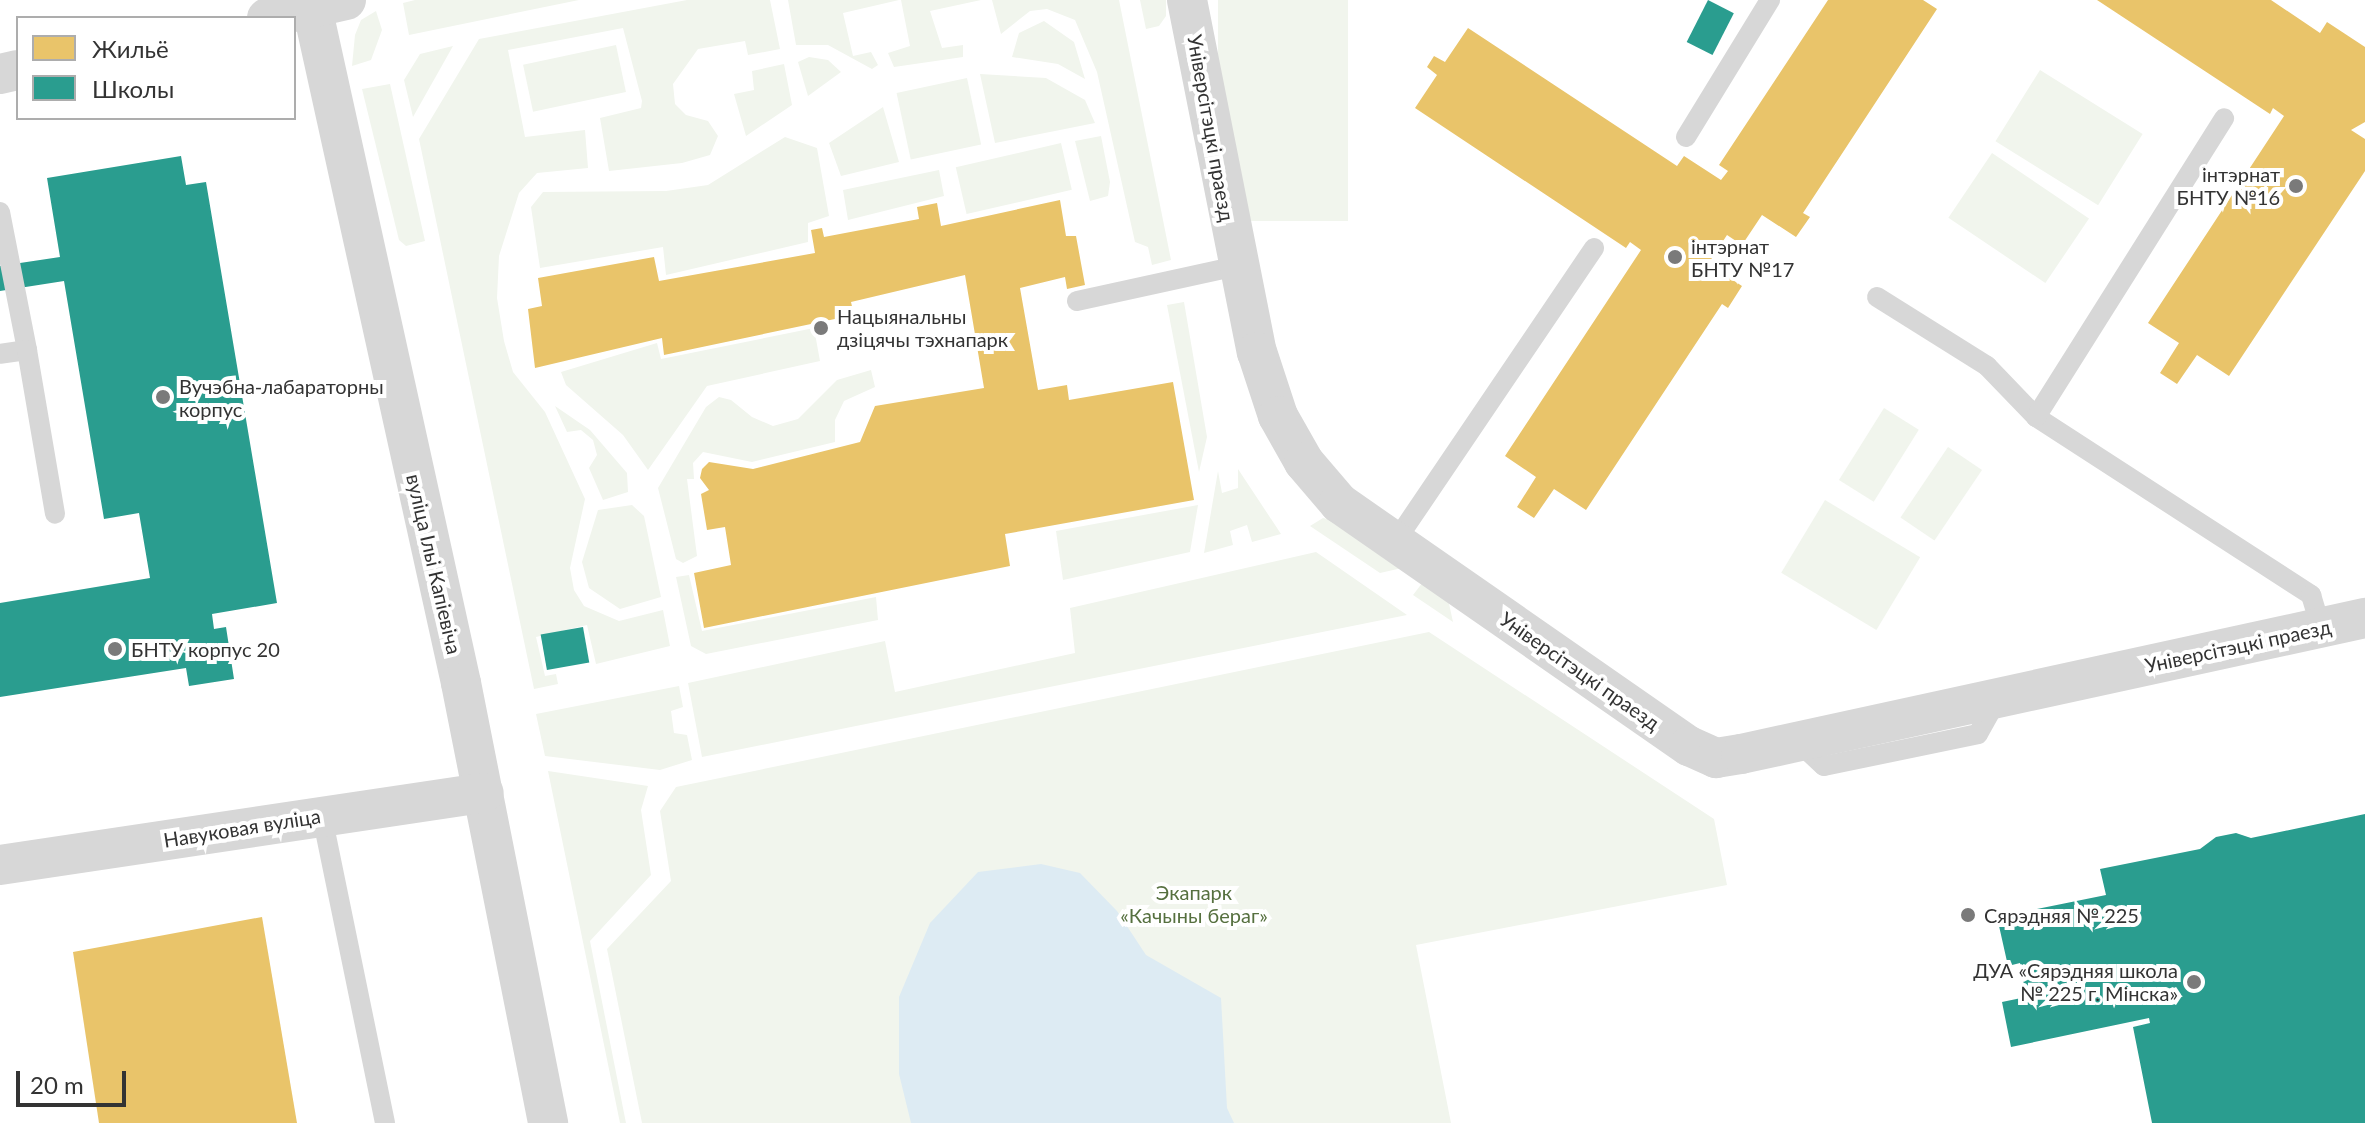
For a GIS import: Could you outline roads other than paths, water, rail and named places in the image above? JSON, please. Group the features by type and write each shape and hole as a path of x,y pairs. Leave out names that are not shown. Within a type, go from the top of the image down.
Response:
{"street":[{"name":"Універсітэцкі праезд","path":"1187,0 1238,266 1274,403 1304,462 1339,503 1689,746 1716,758 2365,618"},
{"path":"276,16 329,4"},
{"name":"вуліца Ільі Капіевіча","path":"329,4 548,1123"},
{"name":"Навуковая вуліца","path":"0,865 484,793"}],"lane":[{"path":"1686,137 1770,0"},
{"path":"2036,417 2224,118"},
{"path":"0,212 55,514"},
{"path":"1395,542 1594,248"},
{"path":"1077,301 1238,266"},
{"path":"1877,297 1987,366 2036,417 2311,595 2321,628"},
{"path":"0,354 27,350"},
{"path":"322,816 385,1123"}],"place":[{"name":"інтэрнат БНТУ №16","path":"2296,186"},
{"name":"інтэрнат БНТУ №17","path":"1675,257"},
{"name":"Нацыянальны дзіцячы тэхнапарк","path":"821,328"},
{"name":"Вучэбна-лабараторны корпус","path":"163,397"},
{"name":"БНТУ корпус 20","path":"115,649"},
{"name":"Сярэдняя № 225","path":"1968,915"},
{"name":"ДУА «Сярэдняя школа № 225 г. Мінска»","path":"2194,982"}],"park label":[{"name":"Экапарк «Качыны бераг»","path":"1194,904"}]}
